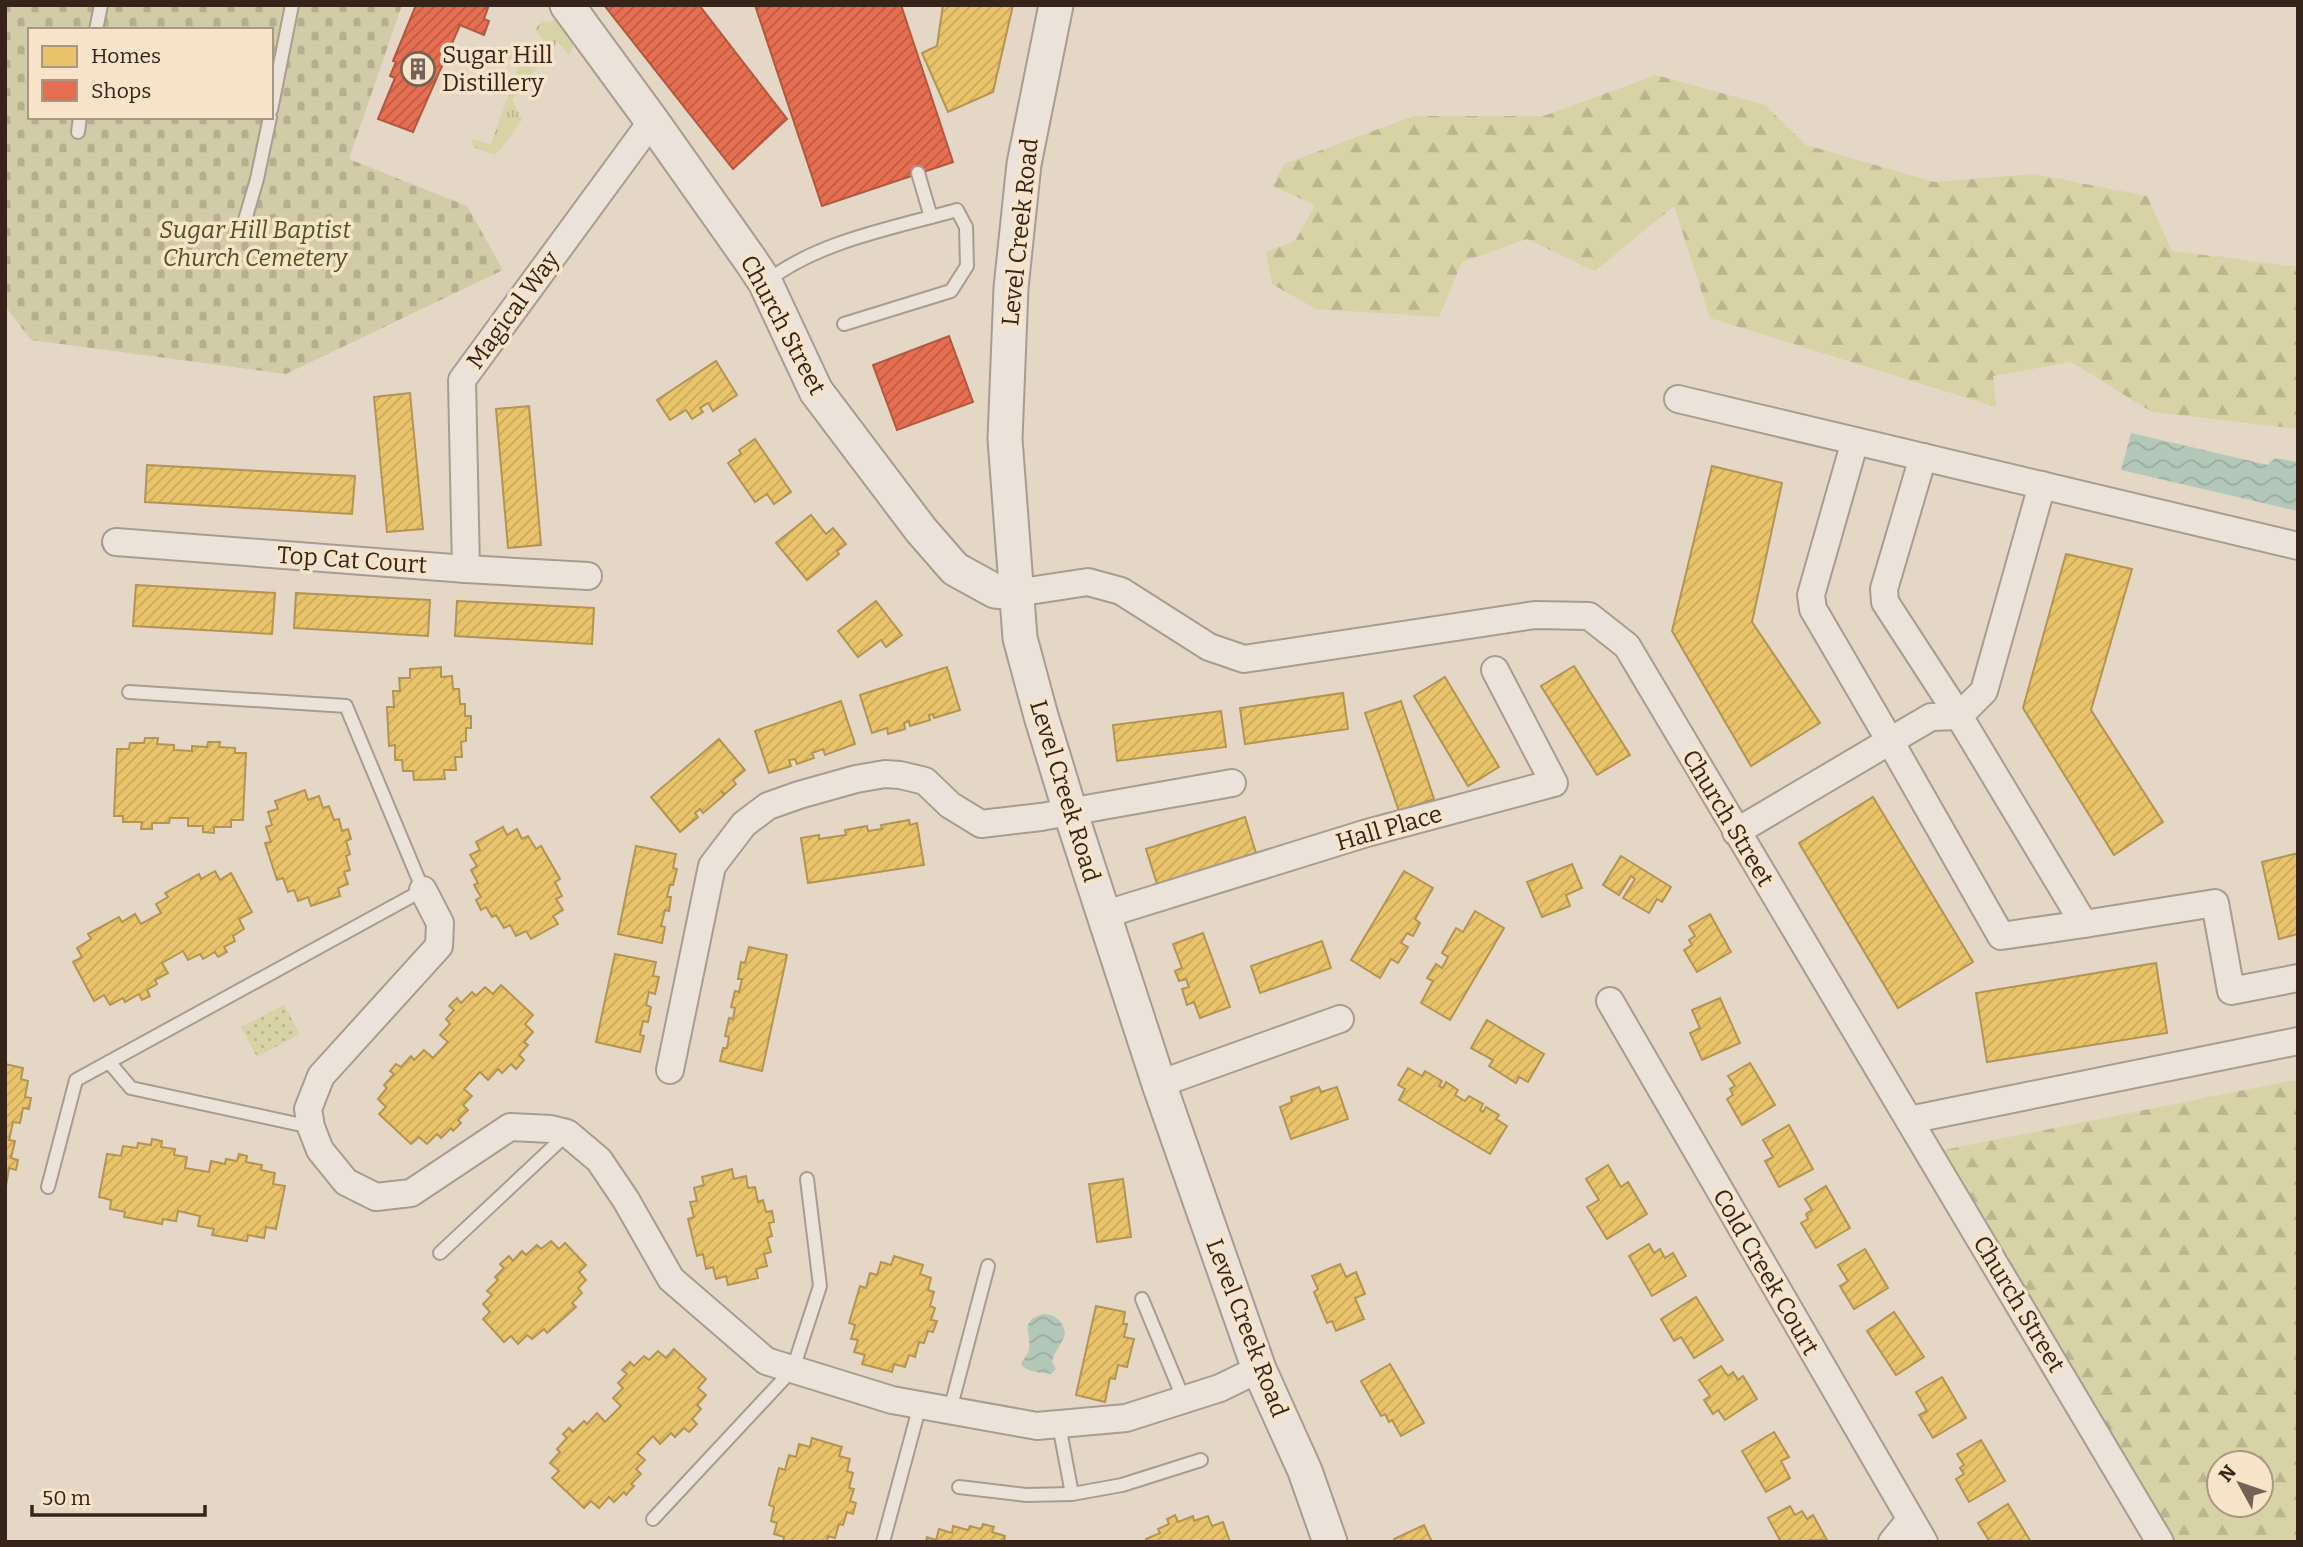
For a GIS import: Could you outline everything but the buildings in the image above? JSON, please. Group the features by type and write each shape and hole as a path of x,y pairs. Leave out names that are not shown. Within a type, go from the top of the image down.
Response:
{"street":[{"name":"Church Street","path":"567,5 765,282 816,391 921,530 955,569 1006,592 1088,582 1121,591 1209,647 1244,659 1535,615 1588,616 1627,646 2160,1542"},
{"name":"Level Creek Road","path":"1056,5 1024,164 1011,288 1005,439 1006,592 1070,811 1159,1084 1259,1368 1305,1471 1331,1542"},
{"name":"Magical Way","path":"466,569 462,380 652,121"},
{"path":"1678,399 2298,546"},
{"path":"1855,441 1811,595 1813,609 2001,936 2215,903 2231,991 2298,978"},
{"path":"1923,457 1884,589 1885,602 1959,716 2084,924"},
{"path":"1736,832 1931,717 1959,716 1984,691 2042,485"},
{"name":"Top Cat Court","path":"116,542 588,576"},
{"name":"Hall Place","path":"1103,915 1367,833 1554,783 1495,670"},
{"path":"670,1070 712,866 744,824 768,806 824,787 886,774 925,781 950,805 981,824 1041,817 1233,783"},
{"path":"423,890 440,923 439,946 321,1076 308,1109 311,1127 320,1150 346,1182 376,1197 411,1193 510,1127 551,1129 567,1133 600,1160 671,1279 766,1361 892,1400 1037,1426 1126,1418 1220,1388 1259,1368"},
{"name":"Cold Creek Court","path":"1610,1001 1917,1531"},
{"path":"1159,1084 1340,1018"},
{"path":"1909,1120 2298,1041"},
{"path":"1892,1542 1917,1531"}],"lane":[{"path":"96,28 101,5"},
{"path":"273,100 292,5"},
{"path":"78,132 80,119"},
{"path":"243,226 257,179 270,119"},
{"path":"918,173 932,217"},
{"path":"765,282 780,270 817,250 957,210 966,227 967,266 951,291 844,324"},
{"path":"48,1187 76,1080 423,890 346,706 129,692"},
{"path":"109,1062 131,1088 311,1127"},
{"path":"440,1253 567,1133"},
{"path":"653,1519 793,1370 820,1286 807,1179"},
{"path":"950,1410 988,1266"},
{"path":"1142,1299 1184,1400"},
{"path":"883,1542 920,1405"},
{"path":"1059,1424 1072,1494"},
{"path":"959,1487 1026,1495 1072,1494 1122,1485 1201,1460"}],"green space":[{"name":"Sugar Hill Baptist Church Cemetery","path":"5,5 402,5 349,159 467,206 503,270 286,374 31,340 5,306"},
{"path":"555,20 565,26 573,40 569,56 558,41 512,100 522,120 501,149 494,155 473,147 472,139 491,144 519,66 506,56 513,48 526,62 547,44 535,30 537,27 544,22"},
{"path":"1656,75 1765,105 1806,145 1934,182 2033,174 2147,196 2172,251 2298,267 2298,429 2152,412 2071,362 1993,376 1996,407 1710,318 1674,206 1595,271 1527,239 1462,262 1439,317 1316,309 1272,284 1266,252 1295,241 1315,205 1273,186 1284,164 1414,116 1544,116"},
{"path":"284,1005 300,1034 257,1057 241,1027"},
{"path":"2298,1081 2298,1542 2161,1542 1939,1151"}],"water":[{"path":"2131,433 2268,465 2275,458 2298,462 2298,511 2121,470"},
{"path":"1043,1314 1058,1319 1065,1333 1053,1358 1056,1369 1051,1374 1031,1371 1021,1365 1029,1349 1028,1324"}],"place":[{"name":"Sugar Hill Distillery","path":"418,69"}]}
